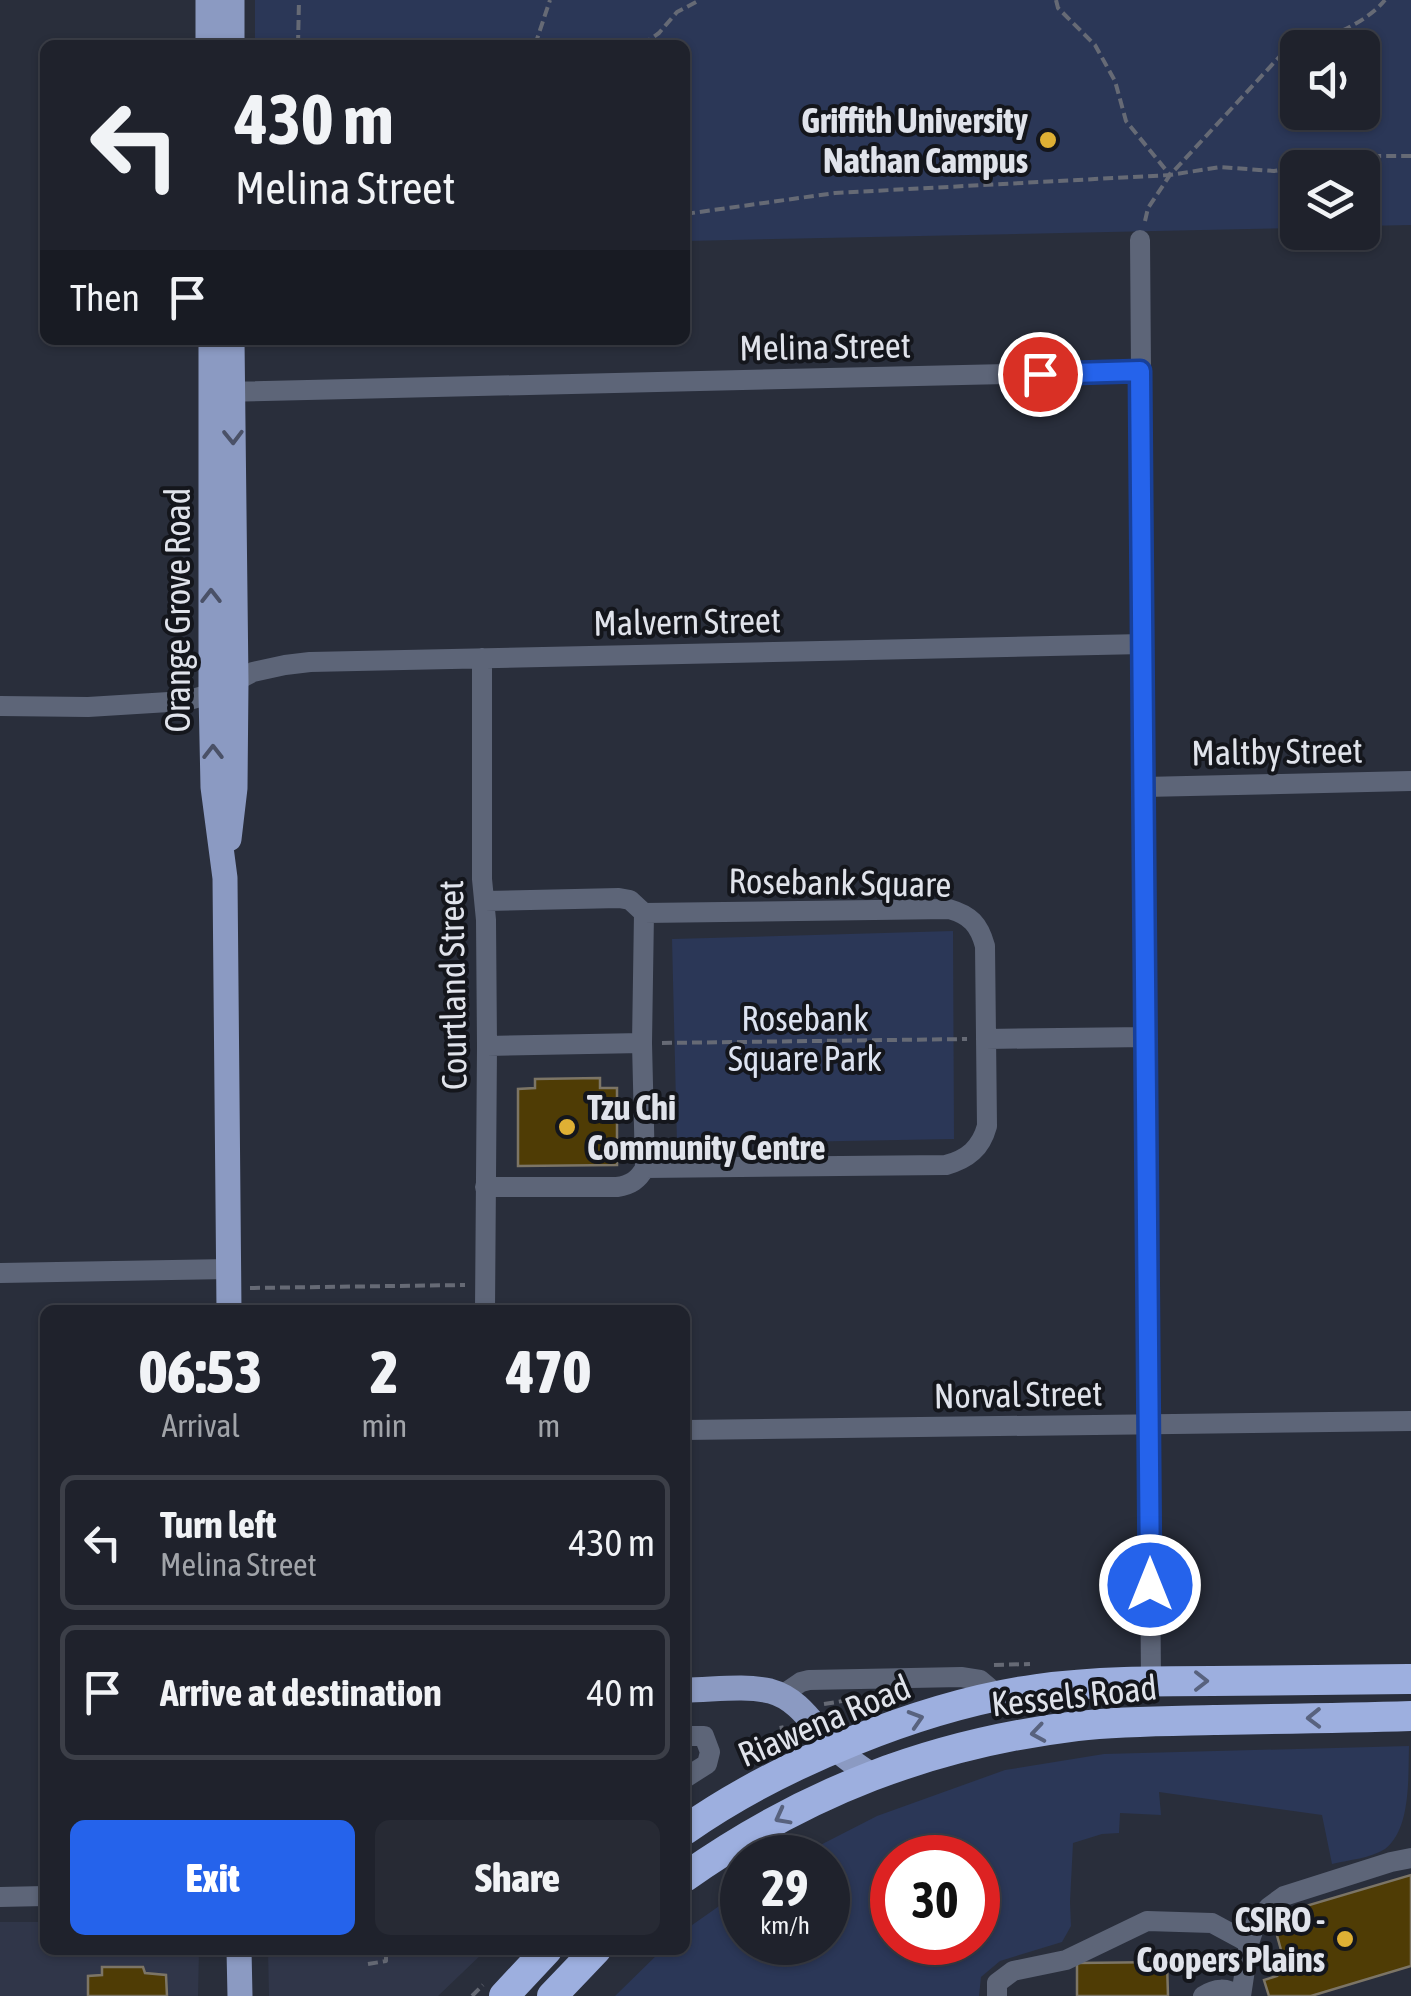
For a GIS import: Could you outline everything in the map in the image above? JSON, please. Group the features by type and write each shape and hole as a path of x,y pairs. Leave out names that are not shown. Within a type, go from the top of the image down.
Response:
{"highway":[{"name":"Kessels Road","path":"999,1696 1088,1684 1151,1681 1411,1679"},
{"name":"Riawena Road","path":"690,1827 766,1781 836,1749 903,1722 999,1696"},
{"name":"Kessels Road","path":"870,1775 968,1746 1078,1726 1411,1716"},
{"name":"Riawena Road","path":"690,1874 780,1818 870,1775"},
{"path":"504,1996 542,1955"},
{"path":"552,1996 591,1955"}],"main road":[{"path":"208,0 208,40"},
{"path":"232,0 232,40"},
{"name":"Orange Grove Road","path":"212,345 222,392 236,682 236,788 225,878"},
{"name":"Orange Grove Road","path":"229,1289 225,878 214,787 212,694 222,392 231,345"},
{"name":"Kessels Road","path":"690,1690 748,1689 782,1696"},
{"path":"782,1696 804,1712 836,1749 870,1775"},
{"path":"239,1955 240,1996"}],"street":[{"path":"1140,240 1151,1681"},
{"name":"Melina Street","path":"222,392 1140,371"},
{"name":"Malvern Street","path":"0,706 185,701 212,694 253,672 310,662 1143,644"},
{"name":"Courtland Street","path":"482,658 487,1046 485,1305"},
{"name":"Maltby Street","path":"1144,787 1411,781"},
{"name":"Rosebank Square","path":"485,901 619,898 630,900 644,913 963,913 974,920 985,946 988,1126 973,1153 946,1165 646,1168 630,1185 618,1187 485,1187"},
{"path":"644,913 642,1043 646,1168"},
{"path":"986,1039 1146,1037"},
{"path":"487,1046 642,1043"},
{"path":"0,1273 229,1289"},
{"name":"Norval Street","path":"690,1430 1411,1421"},
{"name":"Kessels Road","path":"782,1696 809,1680 961,1676 980,1680 999,1696"},
{"path":"690,1736 704,1736 710,1752 706,1764 690,1775"},
{"path":"1203,1996 1226,1990 1240,1996 1256,1922 1284,1896 1401,1860 1411,1846"},
{"path":"0,1896 40,1896"},
{"path":"997,1996 997,1984 1013,1971 1066,1960 1148,1921 1212,1923 1249,1943"}],"path":[{"path":"298,0 298,40"},
{"path":"536,40 550,0"},
{"path":"649,40 678,12 700,0"},
{"path":"1056,0 1058,8 1095,44 1115,81 1126,121 1170,175"},
{"path":"1344,30 1385,0"},
{"path":"1140,240 1148,208 1170,175 1280,56"},
{"path":"690,213 835,194 1170,175 1220,167 1274,170 1375,156 1411,156"},
{"path":"642,1043 986,1039"},
{"path":"229,1289 485,1285"},
{"path":"368,1964 386,1961 386,1955"}],"shaded area":[{"path":"0,1922 40,1922 40,1955 199,1955 198,1996 0,1996"},
{"path":"268,1955 481,1955 438,1996 269,1996"}],"green space":[{"name":"Griffith University Nathan Campus","path":"255,0 1411,0 1411,225 1380,226 1380,150 1280,150 1280,228 690,241 690,40 255,40"},
{"name":"Rosebank Square Park","path":"953,931 954,1139 677,1144 672,939"},
{"path":"1409,1746 1404,1816 1400,1829 1385,1849 1332,1864 1322,1815 1159,1792 1161,1815 1120,1813 1119,1833 1073,1843 1071,1926 1062,1942 1000,1961 1000,1835 870,1835 870,1965 995,1965 981,1977 979,1996 615,1996 657,1955 690,1955 690,1926 720,1905 720,1965 850,1965 850,1835 840,1835 877,1816 1005,1770 1104,1754"}],"building":[{"name":"Tzu Chi Community Centre","path":"600,1078 600,1088 617,1088 617,1165 518,1166 518,1089 535,1088 535,1079"},
{"name":"CSIRO - Coopers Plains","path":"1411,1875 1411,1966 1311,1996 1269,1996 1264,1980 1277,1976 1270,1953 1281,1950 1275,1928 1303,1920 1299,1908"},
{"path":"1167,1962 1168,1996 1077,1996 1077,1963"},
{"path":"102,1967 143,1967 145,1973 166,1975 167,1996 88,1996 88,1976 102,1975"}],"place":[{"name":"Griffith University Nathan Campus","path":"1048,140"},
{"name":"Tzu Chi Community Centre","path":"567,1127"},
{"name":"CSIRO - Coopers Plains","path":"1345,1939"}],"route":[{"path":"1040,374 1140,371 1150,1585"}]}
